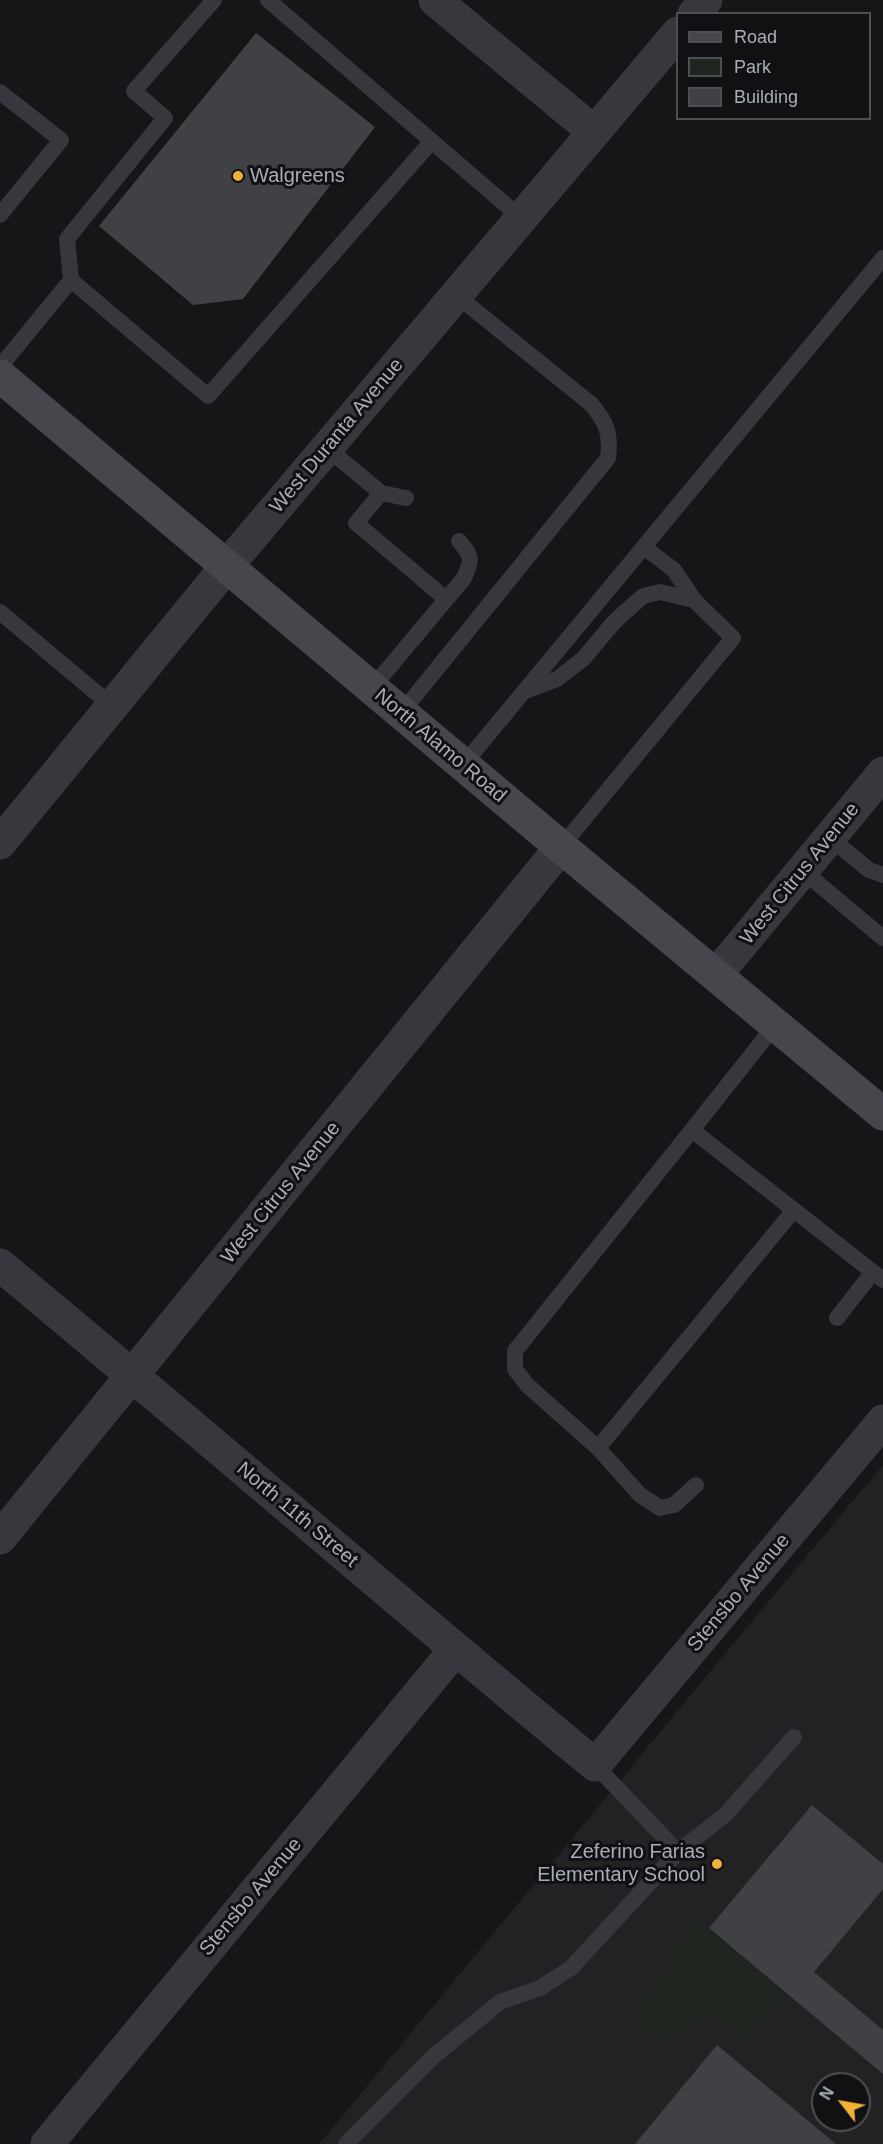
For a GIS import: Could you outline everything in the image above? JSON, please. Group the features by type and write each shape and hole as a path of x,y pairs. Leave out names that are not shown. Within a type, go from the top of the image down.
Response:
{"main road":[{"name":"North Alamo Road","path":"0,376 883,1114"}],"street":[{"path":"435,0 594,132"},
{"path":"696,12 706,0"},
{"name":"West Duranta Avenue","path":"0,843 226,567 676,35"},
{"name":"West Citrus Avenue","path":"716,975 883,773"},
{"name":"West Citrus Avenue","path":"0,1538 561,847"},
{"name":"North 11th Street","path":"0,1265 455,1650 595,1765"},
{"name":"Stensbo Avenue","path":"595,1765 883,1421"},
{"name":"Stensbo Avenue","path":"47,2144 455,1650"}],"lane":[{"path":"214,0 134,91 165,118 67,239 71,280 208,396 432,141"},
{"path":"268,0 521,218"},
{"path":"0,92 61,140 0,215"},
{"path":"464,765 883,258"},
{"path":"0,367 71,280"},
{"path":"401,713 608,458 610,441 604,420 591,404 456,296"},
{"path":"327,448 381,493 406,498"},
{"path":"381,493 356,523 446,599"},
{"path":"372,688 464,578 471,564 469,553 459,541"},
{"path":"561,847 733,638 694,600 674,570 644,547"},
{"path":"526,690 557,679 583,659 614,622 643,596 660,592 694,600"},
{"path":"0,612 112,706"},
{"path":"829,837 869,870 883,875"},
{"path":"802,870 883,938"},
{"path":"696,1485 674,1505 660,1508 640,1495 598,1448 527,1385 515,1369 515,1351 776,1024"},
{"path":"692,1130 878,1276 837,1318"},
{"path":"598,1448 794,1210"},
{"path":"346,2144 435,2056 500,2002 540,1988 571,1968 678,1852 726,1814 794,1737"},
{"path":"595,1765 678,1852"}],"shaded area":[{"name":"Zeferino Farias Elementary School","path":"883,1465 883,2144 319,2144 733,1644"}],"green space":[{"path":"698,1921 783,1993 744,2040 711,2013 674,2036 665,2032 656,2040 641,2026 635,2010 669,1969 663,1964"}],"building":[{"name":"Walgreens","path":"256,33 375,127 243,299 193,305 99,226"},
{"path":"812,1805 883,1864 883,1889 814,1972 883,2030 883,2074 709,1928"},
{"path":"717,2045 811,2123 811,2132 822,2132 836,2144 635,2144"}],"place":[{"name":"Walgreens","path":"238,176"},
{"name":"Zeferino Farias Elementary School","path":"717,1864"}]}
